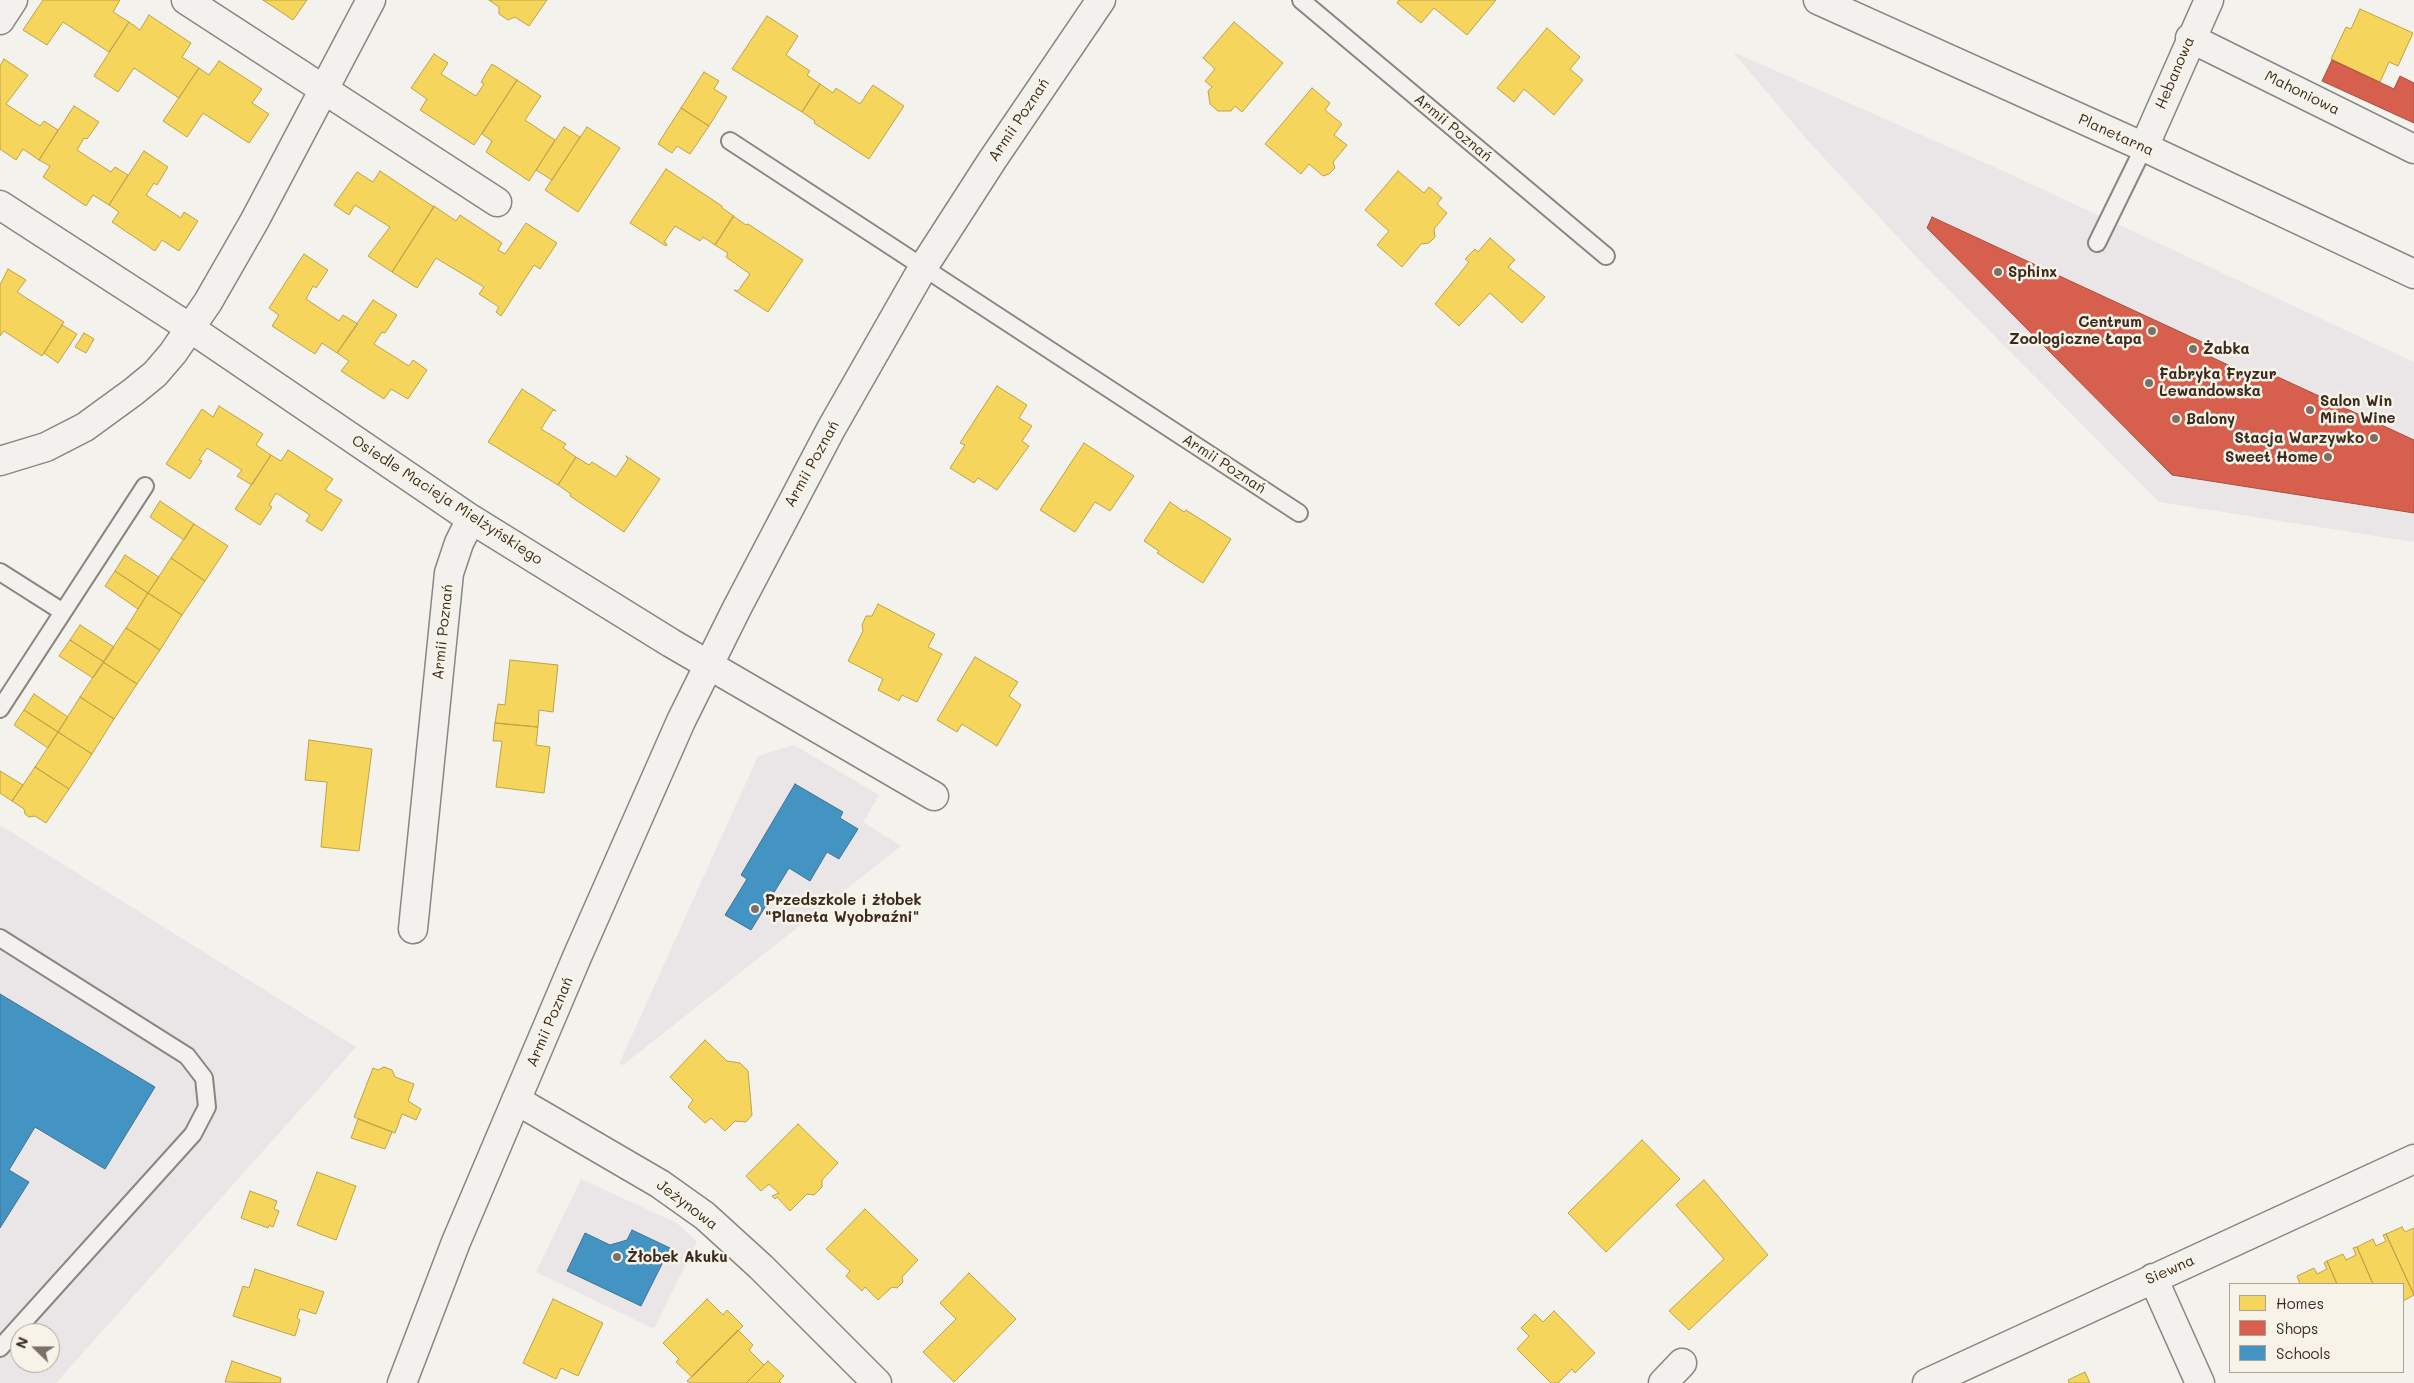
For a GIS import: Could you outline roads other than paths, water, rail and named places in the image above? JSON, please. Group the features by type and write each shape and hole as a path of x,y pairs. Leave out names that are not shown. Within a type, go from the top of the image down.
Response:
{"street":[{"path":"0,20 13,0"},
{"path":"186,0 497,202"},
{"path":"0,461 46,447 85,427 154,374 190,328 256,220 370,0"},
{"name":"Armii Poznań","path":"402,1383 456,1242 516,1100 645,802 709,665 818,454 924,266 993,159 1101,0"},
{"name":"Planetarna","path":"1818,0 2144,148 2414,274"},
{"name":"Hebanowa","path":"2144,148 2190,38 2209,0"},
{"name":"Mahoniowa","path":"2190,38 2414,149"},
{"name":"Osiedle Macieja Mielżyńskiego","path":"0,205 190,328 471,519 709,665"},
{"name":"Armii Poznań","path":"413,929 449,573 459,543 471,519"},
{"path":"709,665 934,796"},
{"name":"Jeżynowa","path":"516,1100 660,1184 705,1216 761,1266 877,1383"},
{"name":"Siewna","path":"1927,1383 2414,1159"},
{"path":"2153,1278 2200,1383"},
{"path":"1663,1383 1682,1362"}],"lane":[{"name":"Armii Poznań","path":"1301,0 1606,256"},
{"name":"Armii Poznań","path":"730,141 924,266 1299,513"},
{"path":"2096,243 2144,148"},
{"path":"0,709 145,486"},
{"path":"0,572 63,612"},
{"path":"0,938 187,1056 204,1078 207,1107 193,1134 0,1348"}],"place":[{"name":"Sphinx","path":"1998,272"},
{"name":"Centrum Zoologiczne Łapa","path":"2152,331"},
{"name":"Żabka","path":"2193,349"},
{"name":"Fabryka Fryzur Lewandowska","path":"2149,383"},
{"name":"Salon Win Mine Wine","path":"2310,410"},
{"name":"Balony","path":"2176,419"},
{"name":"Stacja Warzywko","path":"2374,438"},
{"name":"Sweet Home","path":"2328,457"},
{"name":"Przedszkole i żłobek \"Planeta Wyobraźni\"","path":"755,909"},
{"name":"Żłobek Akuku","path":"617,1257"}]}
